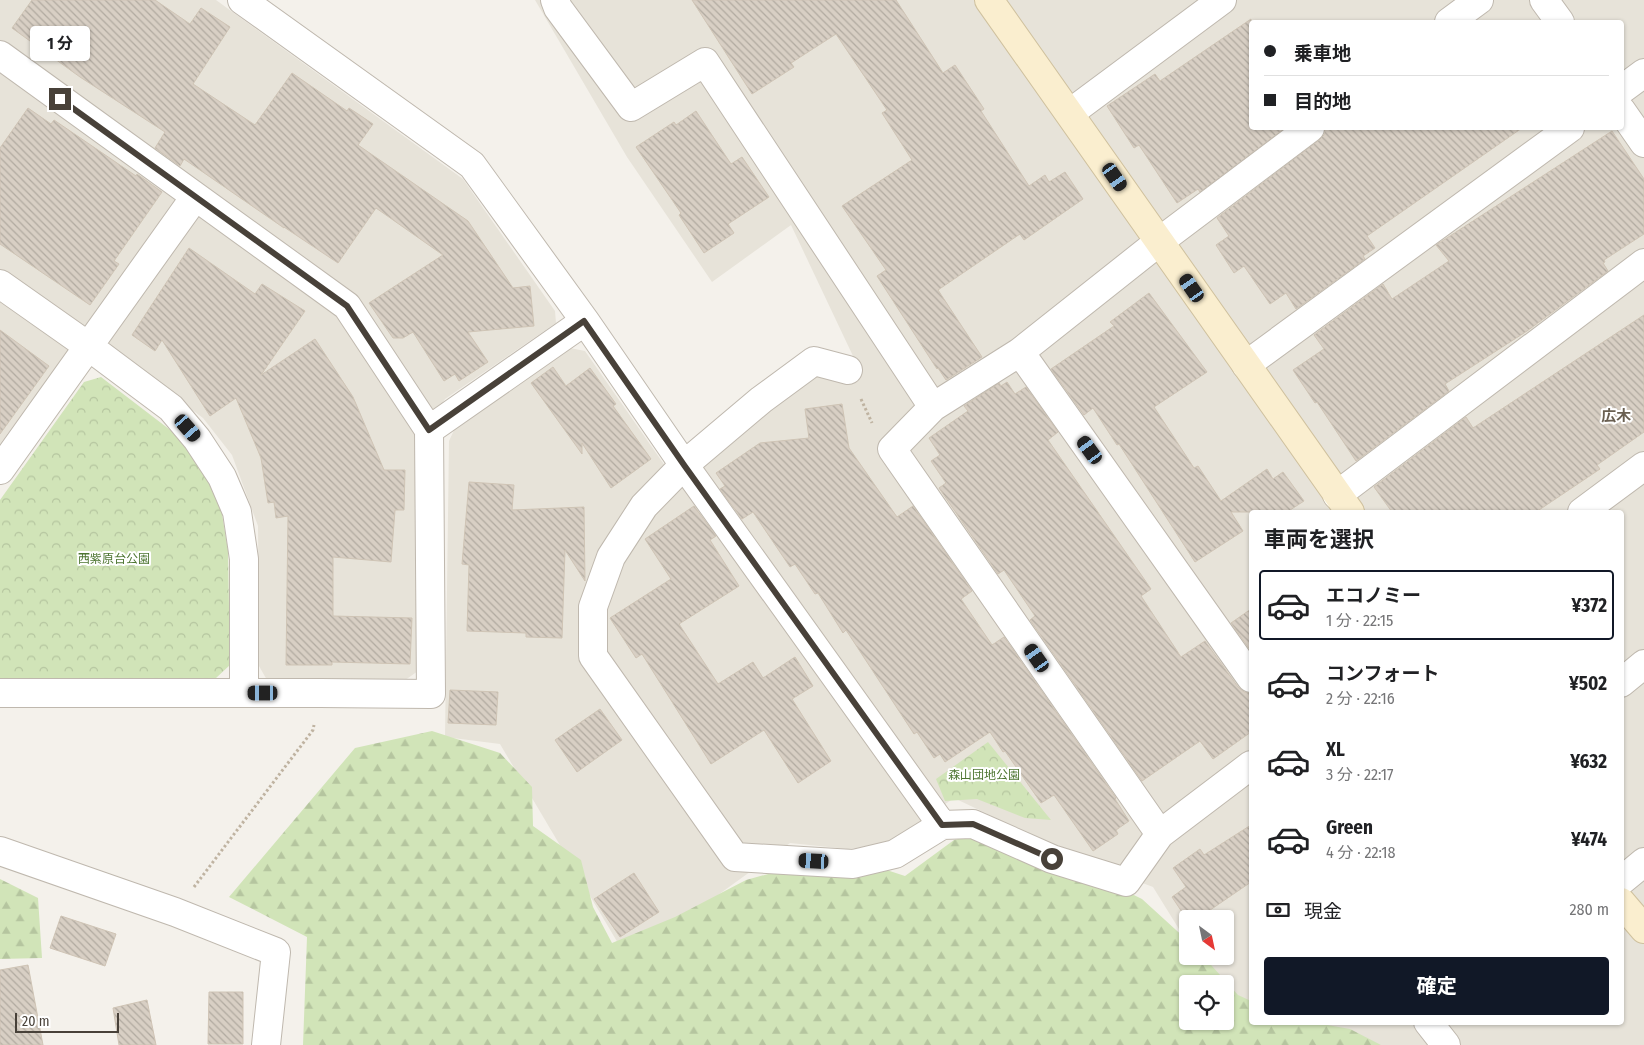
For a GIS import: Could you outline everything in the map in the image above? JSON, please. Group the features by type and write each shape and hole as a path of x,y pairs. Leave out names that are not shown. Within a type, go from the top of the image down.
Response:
{"street":[{"path":"242,0 472,165 942,825"},
{"path":"555,0 558,8 631,107 705,62 933,407"},
{"path":"990,0 1344,504 1644,263"},
{"path":"1070,113 1222,0"},
{"path":"1452,20 1479,0"},
{"path":"1544,0 1559,20"},
{"path":"0,55 347,306 429,430 431,694 0,693"},
{"path":"1624,88 1644,73"},
{"path":"1624,114 1644,143"},
{"path":"1160,834 892,449 933,407 1020,352 1160,241 1307,130"},
{"path":"1246,365 1567,130"},
{"path":"0,470 195,197"},
{"path":"0,284 171,408 197,439 222,477 237,512 244,559 244,693"},
{"path":"429,430 584,321"},
{"path":"1020,352 1249,675"},
{"path":"848,370 814,361 761,400 684,465 644,506 611,557 593,607 593,656 735,857 854,864 895,854 942,825 973,824 1052,859 1126,882 1160,834 1249,768"},
{"path":"1585,510 1644,466"},
{"path":"1624,681 1644,664"},
{"path":"0,851 176,912 276,952 266,1045"},
{"path":"1624,879 1644,862"},
{"path":"1624,906 1644,929"},
{"path":"1430,1025 1446,1045"}],"path":[{"path":"848,370 873,426 892,449"},
{"path":"176,912 313,730 320,693"}],"shaded area":[{"path":"0,0 216,0 463,179 555,311 556,323 445,399 420,439 418,671 401,683 267,680 259,666 258,526 232,455 203,418 84,329 0,444"},
{"path":"535,0 1644,0 1644,1045 1353,1045 1308,1025 1624,1025 1624,510 1249,510 1249,1003 1234,997 1234,975 1216,975 1206,965 1234,965 1234,910 1179,910 1179,929 1153,887 1095,865 954,798 887,844 848,849 790,843 628,960 500,744 445,737 449,441 456,426 570,348 585,351 677,483 814,369 837,378 853,356 791,225 712,282 627,157"}],"green space":[{"name":"西紫原台公園","path":"101,377 182,439 212,486 221,508 228,550 230,665 216,678 0,678 0,500 84,382"},
{"path":"432,731 500,753 532,787 533,826 581,860 593,907 612,943 675,917 746,880 801,865 853,859 905,876 954,840 987,832 1093,875 1142,899 1179,933 1179,965 1211,965 1220,975 1179,975 1179,1030 1234,1030 1234,991 1238,995 1249,1000 1249,1025 1327,1025 1350,1029 1381,1045 303,1045 307,937 229,897 355,748"},
{"name":"森山団地公園","path":"988,742 1051,820 1025,818 977,799 945,801 936,779"},
{"path":"0,879 38,898 42,958 0,959"}],"building":[{"path":"32,0 155,0 190,24 201,8 230,27 193,84 255,125 292,73 347,111 349,108 373,124 358,145 468,221 513,288 530,286 534,326 468,332 488,362 459,381 455,374 444,381 413,332 403,338 393,338 369,303 443,255 376,208 338,263 184,159 180,166 155,148 165,132 80,77 12,28"},
{"path":"692,0 896,0 943,73 955,65 984,109 981,111 1029,186 1045,175 1049,182 1065,172 1083,199 1024,240 1020,234 938,290 982,357 946,380 877,276 886,270 842,206 912,160 882,113 887,110 836,34 791,63 794,67 752,94"},
{"path":"1249,20 1249,130 1282,130 1200,192 1198,189 1177,203 1139,145 1134,148 1107,106 1155,74 1160,81"},
{"path":"28,108 51,124 54,120 162,192 114,261 119,264 90,305 0,244 0,148"},
{"path":"696,111 731,164 742,157 769,197 728,224 734,233 704,253 679,215 681,213 636,147 674,122 676,125"},
{"path":"1325,130 1519,130 1367,236 1375,248 1363,256 1365,259 1296,309 1286,293 1270,304 1244,266 1234,273 1216,245 1229,236 1217,218 1324,135"},
{"path":"1612,131 1644,179 1644,234 1604,260 1605,262 1603,263 1608,271 1527,331 1445,384 1449,391 1356,461 1317,402 1315,403 1293,370 1324,349 1314,335 1383,284 1392,299 1449,261 1436,245"},
{"path":"189,248 255,294 262,284 305,311 261,375 315,339 353,397 384,470 405,470 404,510 395,510 391,562 333,557 333,616 412,618 410,664 332,662 332,665 286,665 288,516 276,518 274,502 268,503 261,458 236,398 210,416 162,340 155,351 132,335"},
{"path":"1149,293 1207,372 1154,407 1194,468 1198,466 1221,501 1267,469 1273,479 1283,472 1304,501 1290,510 1231,512 1243,531 1195,562 1119,444 1117,445 1093,408 1084,415 1051,369 1114,326 1110,322"},
{"path":"1644,315 1644,432 1597,465 1600,469 1539,510 1391,510 1374,487 1466,417 1473,428"},
{"path":"0,330 49,366 0,434"},
{"path":"553,367 566,386 590,368 616,404 613,406 651,459 611,488 582,443 582,454 531,383"},
{"path":"1007,382 1015,394 1026,387 1058,432 1048,440 1151,589 1141,596 1181,657 1205,641 1238,687 1244,692 1249,693 1249,733 1213,759 1200,741 1142,781 1030,620 1035,616 1004,570 998,574 939,488 946,483 931,461 940,455 929,438 968,411 964,406 999,383 1001,386"},
{"path":"842,404 849,448 897,517 913,506 972,591 961,599 992,645 1004,637 1116,798 1129,821 1116,830 1118,834 1093,851 1054,795 1041,803 990,732 945,762 940,754 934,758 917,732 914,734 846,630 843,633 818,593 815,594 795,564 790,567 753,512 742,519 720,489 725,486 716,473 760,443 809,438 805,409"},
{"path":"469,482 514,485 512,510 584,507 585,581 565,550 562,638 526,637 526,633 467,631 469,565 462,564"},
{"path":"694,506 716,536 710,540 739,586 679,624 718,684 753,662 763,678 795,657 813,686 792,699 831,761 798,783 764,730 711,764 642,654 636,658 610,618 671,579 645,539"},
{"path":"1249,610 1249,648 1231,623"},
{"path":"450,690 498,692 496,725 448,723"},
{"path":"600,709 622,740 577,772 555,740"},
{"path":"1249,826 1249,883 1210,910 1181,910 1172,897 1186,887 1173,868 1200,849 1204,855"},
{"path":"634,873 659,912 620,937 594,899"},
{"path":"61,916 116,934 105,966 50,948"},
{"path":"28,965 43,1045 0,1045 0,970"},
{"path":"209,992 243,992 243,1044 208,1044"},
{"path":"147,1000 156,1045 119,1045 113,1008"}],"district":[{"name":"広木","path":"1616,416"}],"route":[{"path":"60,99 347,306 429,430 584,321 684,465 942,825 973,824 1052,859"}]}
